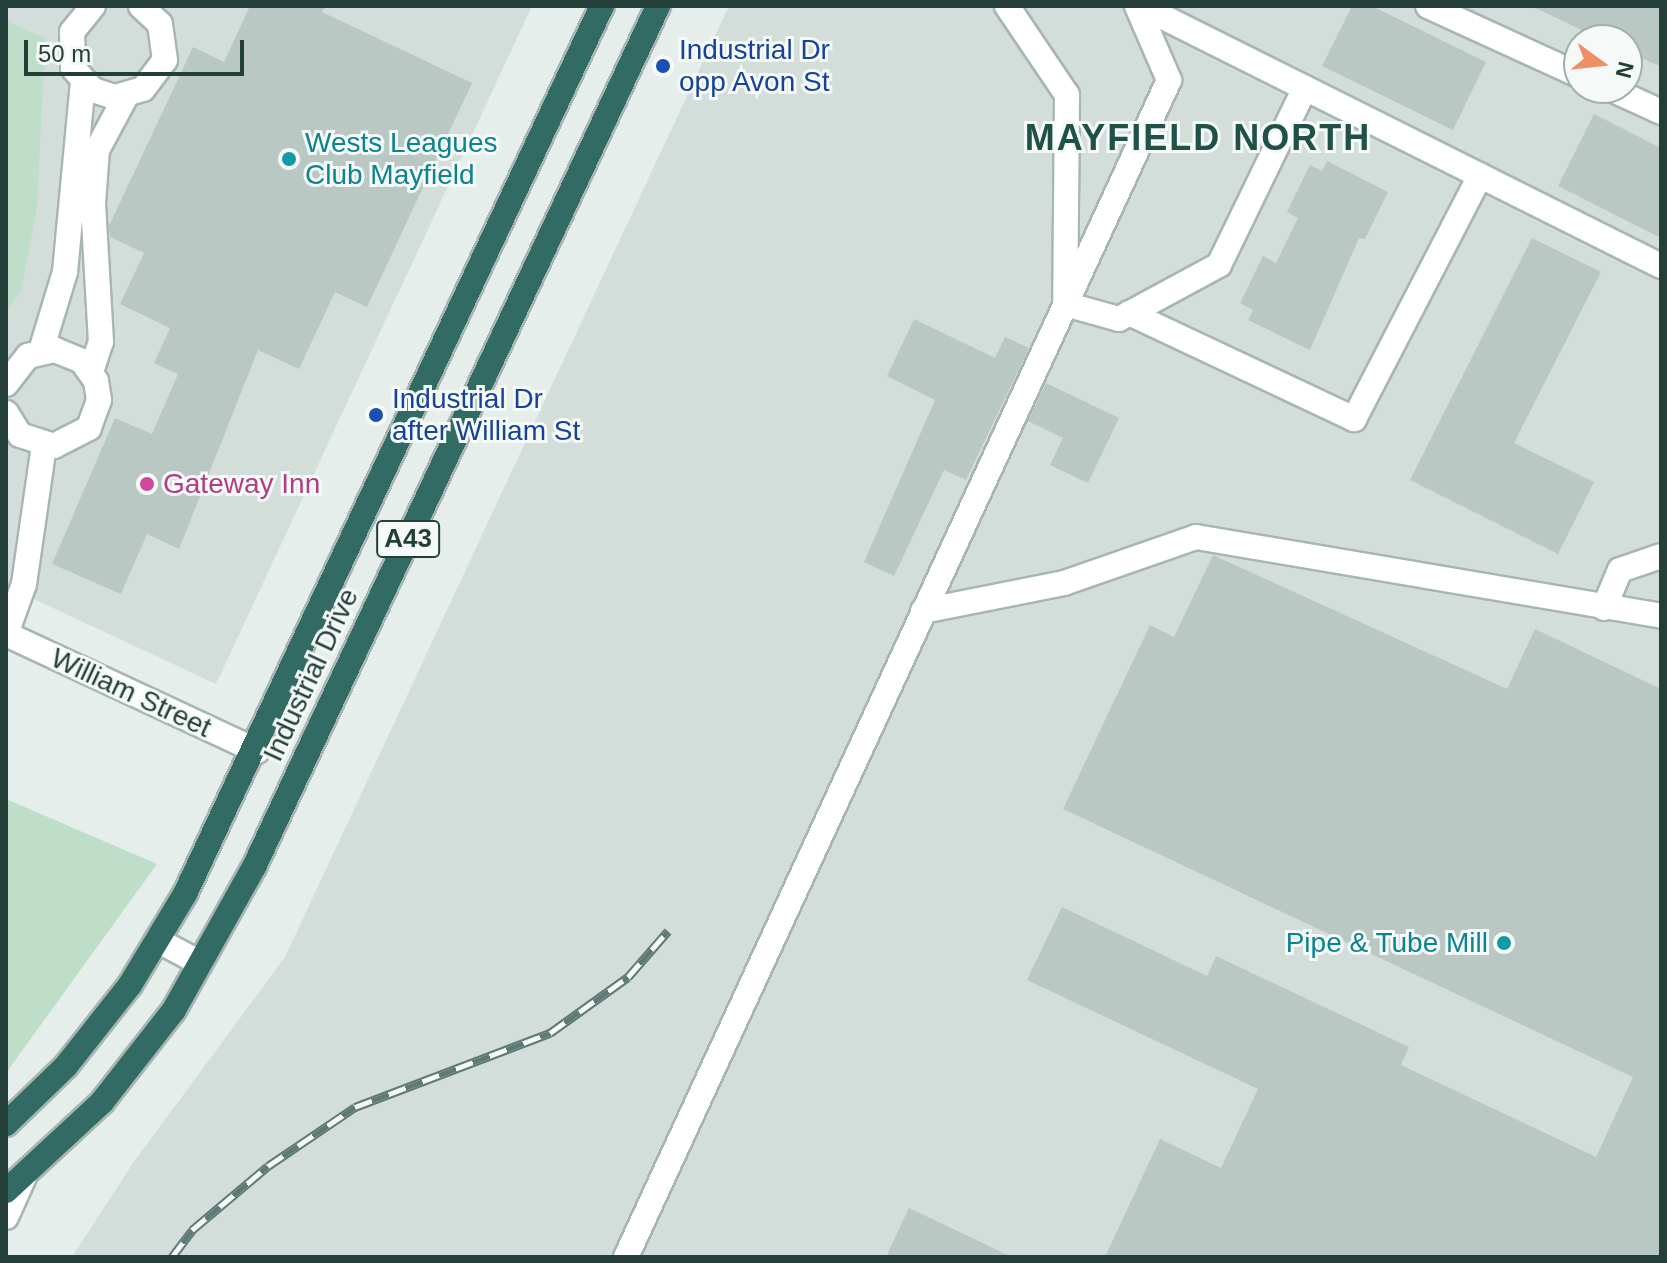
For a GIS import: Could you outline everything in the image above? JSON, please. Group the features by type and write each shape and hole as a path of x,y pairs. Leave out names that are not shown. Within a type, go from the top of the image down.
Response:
{"highway":[{"name":"Industrial Drive","path":"6,1124 66,1066 157,940 257,751 602,6"},
{"name":"Industrial Drive","path":"15,1184 102,1102 174,1010 254,867 658,6"}],"street":[{"path":"83,83 103,95 126,96 150,83 165,60 160,24 141,6"},
{"path":"1007,6 1067,95 1065,304"},
{"path":"626,1257 1169,80 1139,6"},
{"path":"1139,6 1661,266"},
{"path":"1428,6 1563,68"},
{"path":"41,351 65,272 83,83 69,50 81,9"},
{"path":"1065,304 1119,319 1219,265 1305,88"},
{"path":"91,372 101,342 93,203 97,150 126,96"},
{"path":"1129,313 1354,419 1480,176"},
{"path":"6,384 18,364 41,351 69,353 91,372 99,400 89,428 73,441 44,445 20,435 6,413"},
{"path":"6,634 24,584 44,445"},
{"path":"923,611 1064,583 1196,537 1661,616"},
{"path":"1604,608 1620,570 1661,556"},
{"name":"William Street","path":"6,634 257,751"},
{"path":"157,940 200,963"},
{"path":"6,1217 15,1184"}],"shaded area":[{"path":"6,6 532,6 216,684 6,586"},
{"path":"729,6 1661,6 1661,1257 72,1257 133,1163 285,957"}],"green space":[{"path":"6,21 45,38 37,208 21,290 6,312"},
{"path":"6,799 157,864 6,1073"}],"building":[{"name":"Wests Leagues Club Mayfield","path":"250,6 325,6 322,12 472,83 367,307 335,292 299,369 258,350 179,549 147,534 121,594 52,564 115,418 152,434 178,374 154,363 170,328 120,304 144,253 110,237 109,226 193,47 224,62"},
{"path":"1352,6 1372,6 1486,62 1453,130 1322,66"},
{"path":"1531,6 1661,6 1661,67 1643,59 1643,24 1569,24"},
{"path":"1594,114 1661,148 1661,238 1558,186"},
{"path":"1327,161 1388,192 1365,239 1359,238 1310,350 1248,320 1253,310 1240,303 1263,256 1276,263 1298,218 1287,212 1310,165 1322,171"},
{"path":"1532,238 1601,272 1514,443 1594,482 1558,554 1410,480"},
{"path":"914,319 995,358 1005,337 1029,348 966,480 944,470 894,576 864,562 935,400 887,376"},
{"path":"1046,383 1119,418 1088,483 1050,465 1063,438 1028,421"},
{"name":"Pipe & Tube Mill","path":"1213,555 1507,689 1535,629 1661,689 1661,1257 1105,1257 1160,1139 1221,1168 1258,1089 1027,980 1062,907 1207,976 1216,956 1409,1047 1401,1065 1596,1157 1633,1077 1063,809 1150,625 1174,637"},
{"path":"909,1208 1012,1257 886,1257"}],"railway":[{"path":"172,1257 192,1230 268,1166 355,1107 550,1033 628,977 668,931"}],"place":[{"name":"Industrial Dr opp Avon St","path":"663,66"},
{"name":"Wests Leagues Club Mayfield","path":"289,159"},
{"name":"Industrial Dr after William St","path":"376,415"},
{"name":"Gateway Inn","path":"147,484"},
{"name":"Pipe & Tube Mill","path":"1504,943"}],"district":[{"name":"MAYFIELD NORTH","path":"1198,138"}]}
